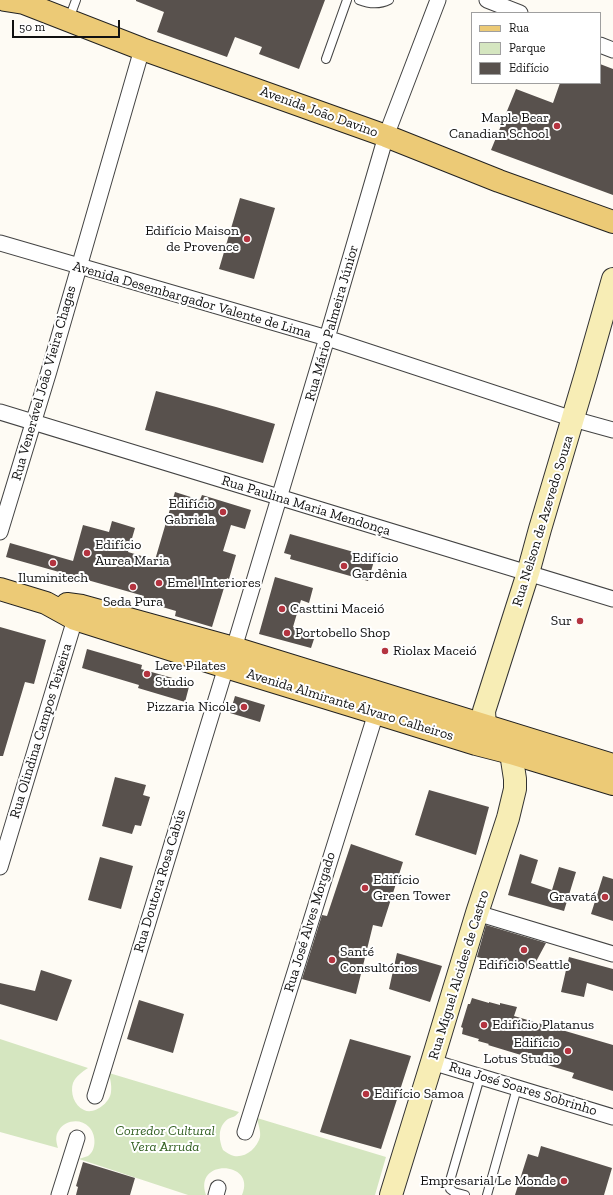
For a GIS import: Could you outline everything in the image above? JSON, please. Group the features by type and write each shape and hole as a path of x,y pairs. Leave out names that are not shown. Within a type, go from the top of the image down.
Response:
{"main road":[{"name":"Avenida João Davino","path":"17,1 72,10 142,49 386,136 499,181 613,222"},
{"name":"Avenida Almirante Álvaro Calheiros","path":"0,589 46,603 75,619 230,658 485,726 613,765"},
{"name":"Avenida Almirante Álvaro Calheiros","path":"46,603 82,606 230,658 376,713 613,784"}],"street":[{"name":"Rua Mário Palmeira Júnior","path":"230,658 328,338 386,136 438,0"},
{"path":"488,0 518,12"},
{"path":"601,45 613,50"},
{"name":"Rua Venerável João Vieira Chagas","path":"0,532 49,371 142,49"},
{"name":"Avenida Desembargador Valente de Lima","path":"0,243 78,267 328,338 573,419 613,430"},
{"name":"Rua Nelson de Azevedo Souza","path":"485,726 484,711 528,573 613,279"},
{"name":"Rua Paulina Maria Mendonça","path":"0,412 613,599"},
{"name":"Rua Olindina Campos Teixeira","path":"0,867 75,619"},
{"name":"Rua Doutora Rosa Cabús","path":"95,1096 230,658"},
{"name":"Rua José Alves Morgado","path":"245,1132 376,713"},
{"path":"485,726 511,753"},
{"name":"Rua Miguel Alcides de Castro","path":"391,1195 477,913 508,818 515,789 511,753"},
{"path":"477,913 613,954"},
{"name":"Rua José Soares Sobrinho","path":"432,1062 613,1117"},
{"path":"60,1195 77,1138"}],"lane":[{"path":"326,59 347,0"},
{"path":"359,0 368,3 384,2 389,0"},
{"path":"465,1195 454,1192 450,1189 449,1184 480,1077"},
{"path":"487,1195 517,1088"}],"green space":[{"name":"Corredor Cultural Vera Arruda","path":"0,1039 88,1068 77,1076 72,1087 75,1102 84,1110 92,1111 97,1109 108,1100 111,1089 109,1073 239,1112 224,1122 220,1134 223,1150 234,1156 247,1154 259,1141 260,1130 257,1118 386,1157 375,1195 242,1195 244,1184 241,1175 234,1170 225,1168 216,1170 208,1175 204,1183 206,1195 188,1195 79,1159 88,1156 93,1150 94,1146 94,1138 91,1130 82,1122 69,1122 62,1127 56,1136 58,1148 0,1132"}],"building":[{"path":"136,0 325,0 299,69 259,54 262,47 235,37 227,57 157,32 164,12"},
{"name":"Maple Bear Canadian School","path":"601,64 613,69 613,195 491,150 516,89 553,103 560,84 601,84"},
{"name":"Edifício Maison de Provence","path":"240,198 275,208 254,279 219,269"},
{"path":"156,391 275,424 263,463 145,430"},
{"path":"175,492 200,500 202,495 251,510 245,529 231,525 223,551 236,555 229,579 227,578 212,627 175,616 176,611 142,601 144,596 6,557 10,543 73,561 83,525 109,532 112,521 135,528 128,552 155,560"},
{"name":"Edifício Gardênia","path":"290,534 375,558 368,581 290,559 291,555 284,553"},
{"path":"275,577 313,588 309,603 301,600 293,627 316,633 311,648 259,634"},
{"path":"0,627 46,640 34,684 25,682 3,756 0,756"},
{"path":"87,649 142,665 141,669 190,683 185,702 138,688 139,685 82,668"},
{"path":"235,696 265,705 260,722 230,713"},
{"path":"115,777 146,785 143,795 150,797 141,826 135,825 132,834 102,826"},
{"path":"429,790 489,807 476,855 415,835"},
{"path":"351,844 403,862 382,927 373,925 356,994 302,979 322,915 327,916"},
{"path":"520,854 538,860 531,883 552,890 559,867 576,872 564,911 508,895"},
{"path":"100,857 133,866 121,909 88,900"},
{"name":"Gravatá","path":"603,876 613,879 613,921 591,914"},
{"name":"Edifício Seattle","path":"486,925 546,943 532,969 477,957"},
{"path":"397,953 442,966 430,1002 389,989"},
{"path":"569,957 613,969 613,991 587,983 584,997 561,992"},
{"path":"41,970 72,980 57,1021 0,1004 0,983 35,991"},
{"path":"472,998 489,1003 500,1005 500,1003 517,1007 514,1016 613,1045 613,1091 572,1078 574,1073 521,1057 521,1055 488,1045 489,1044 478,1041 479,1039 462,1034 463,1028 461,1027 468,1004 470,1004"},
{"path":"139,1000 184,1014 173,1053 127,1039"},
{"name":"Edifício Samoa","path":"350,1039 411,1056 381,1149 320,1132"},
{"name":"Empresarial Le Monde","path":"541,1146 612,1168 604,1195 515,1195 528,1154 538,1157"},
{"path":"83,1162 135,1178 130,1195 76,1195 78,1187 76,1186"}],"place":[{"name":"Maple Bear Canadian School","path":"557,126"},
{"name":"Edifício Maison de Provence","path":"247,239"},
{"name":"Edifício Gabriela","path":"223,512"},
{"name":"Edifício Aurea Maria","path":"87,553"},
{"name":"Iluminitech","path":"53,563"},
{"name":"Edifício Gardênia","path":"344,566"},
{"name":"Emel Interiores","path":"159,583"},
{"name":"Seda Pura","path":"133,587"},
{"name":"Casttini Maceió","path":"282,609"},
{"name":"Sur","path":"580,621"},
{"name":"Portobello Shop","path":"287,633"},
{"name":"Riolax Maceió","path":"385,651"},
{"name":"Leve Pilates Studio","path":"147,674"},
{"name":"Pizzaria Nicole","path":"244,707"},
{"name":"Edifício Green Tower","path":"365,888"},
{"name":"Gravatá","path":"605,897"},
{"name":"Edifício Seattle","path":"524,950"},
{"name":"Santé Consultórios","path":"332,960"},
{"name":"Edifício Platanus","path":"484,1025"},
{"name":"Edifício Lotus Studio","path":"568,1051"},
{"name":"Edifício Samoa","path":"366,1094"},
{"name":"Empresarial Le Monde","path":"564,1181"}]}
